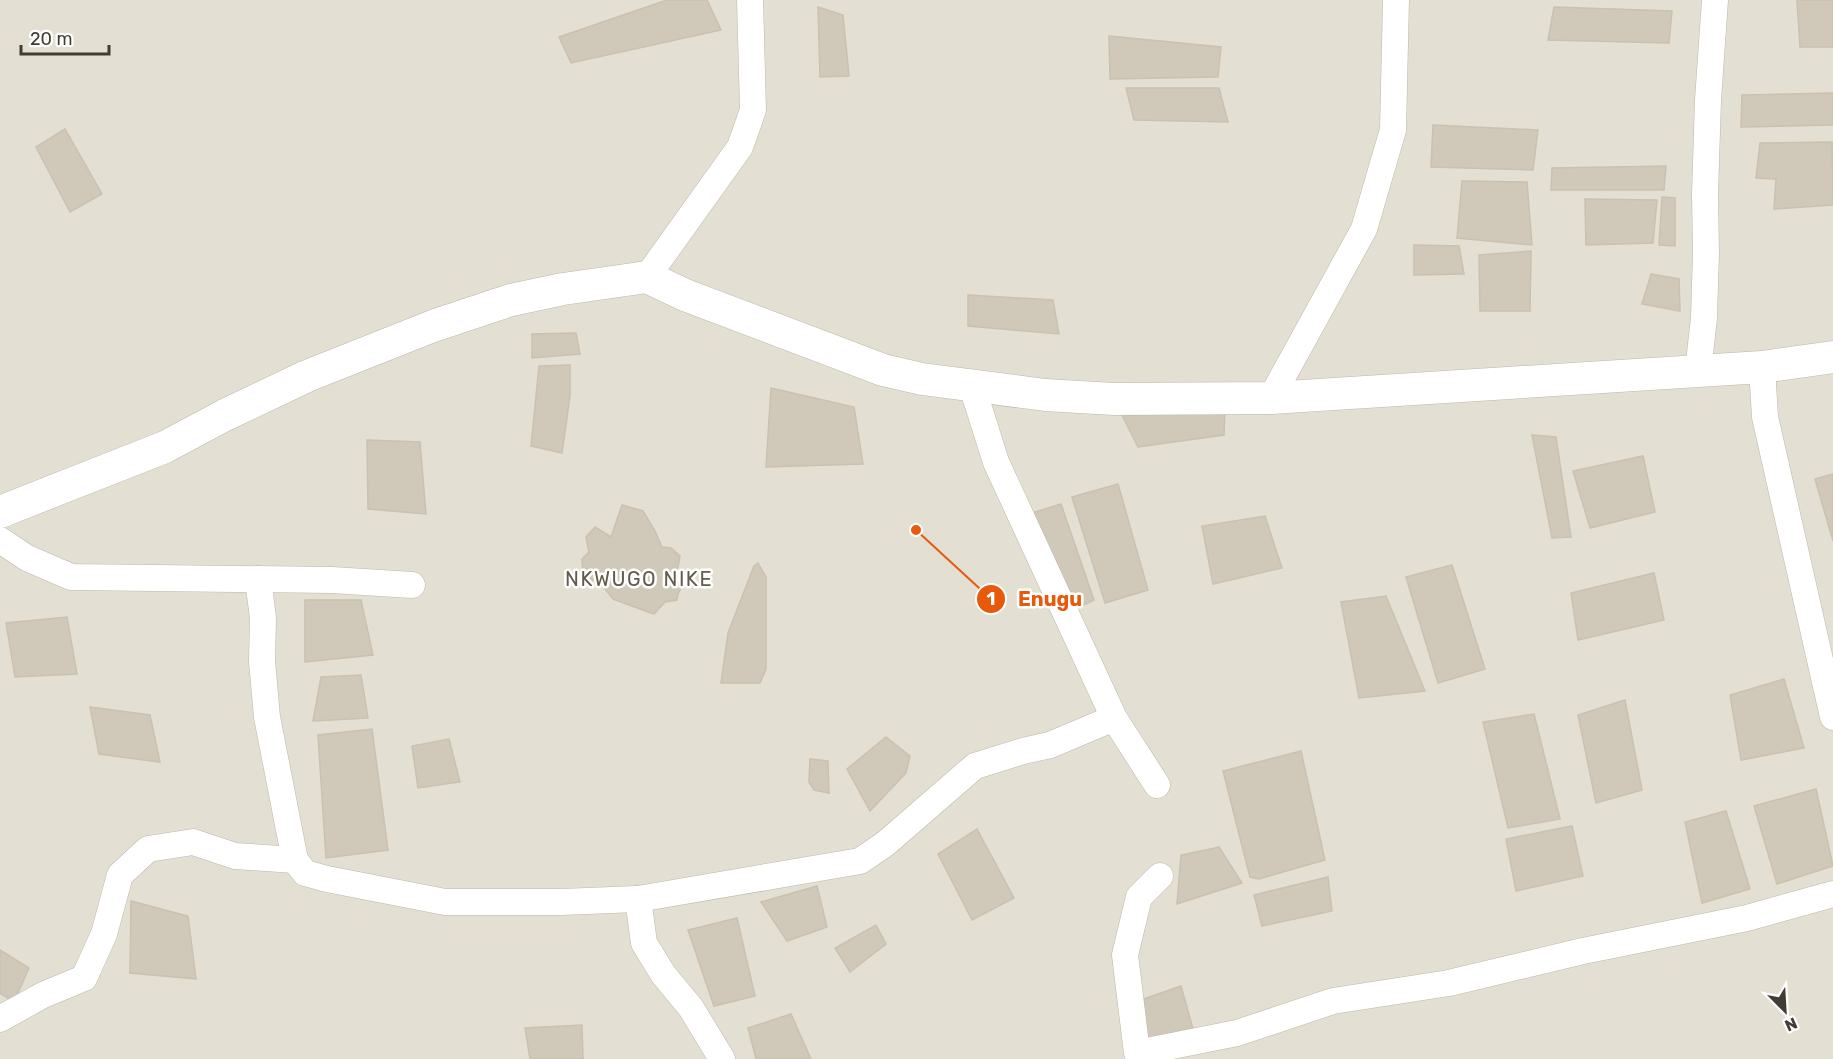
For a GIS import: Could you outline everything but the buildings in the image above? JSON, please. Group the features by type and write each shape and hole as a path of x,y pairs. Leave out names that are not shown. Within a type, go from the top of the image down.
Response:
{"street":[{"path":"647,277 740,147 753,110 750,0"},
{"path":"1270,399 1364,229 1393,130 1395,0"},
{"path":"1698,371 1704,318 1708,100 1715,0"},
{"path":"0,512 165,447 307,376 433,326 511,300 563,289 647,277 685,295 883,370 922,379 1045,395 1114,399 1270,399 1762,367 1833,357"},
{"path":"1762,367 1765,417 1833,717"},
{"path":"972,386 996,462 1114,718 1157,785"},
{"path":"0,540 27,558 71,577 332,580 412,585"},
{"path":"258,579 263,618 262,661 267,717 296,860 305,873 445,902 561,902 638,899 861,861 885,844 975,766 1050,745 1114,718"},
{"path":"0,1018 43,995 84,978 104,934 120,875 148,849 193,842 235,856 296,860"},
{"path":"1160,876 1139,897 1125,956 1137,1053 1237,1033 1333,1001 1449,982 1583,951 1747,918 1833,894"},
{"path":"638,899 644,943 663,974 691,1008 722,1059"}],"shaded area":[{"path":"0,0 1833,0 1833,1059 0,1059"}],"place":[{"name":"Enugu","path":"916,530"}],"district":[{"name":"NKWUGO NIKE","path":"639,579"}]}
